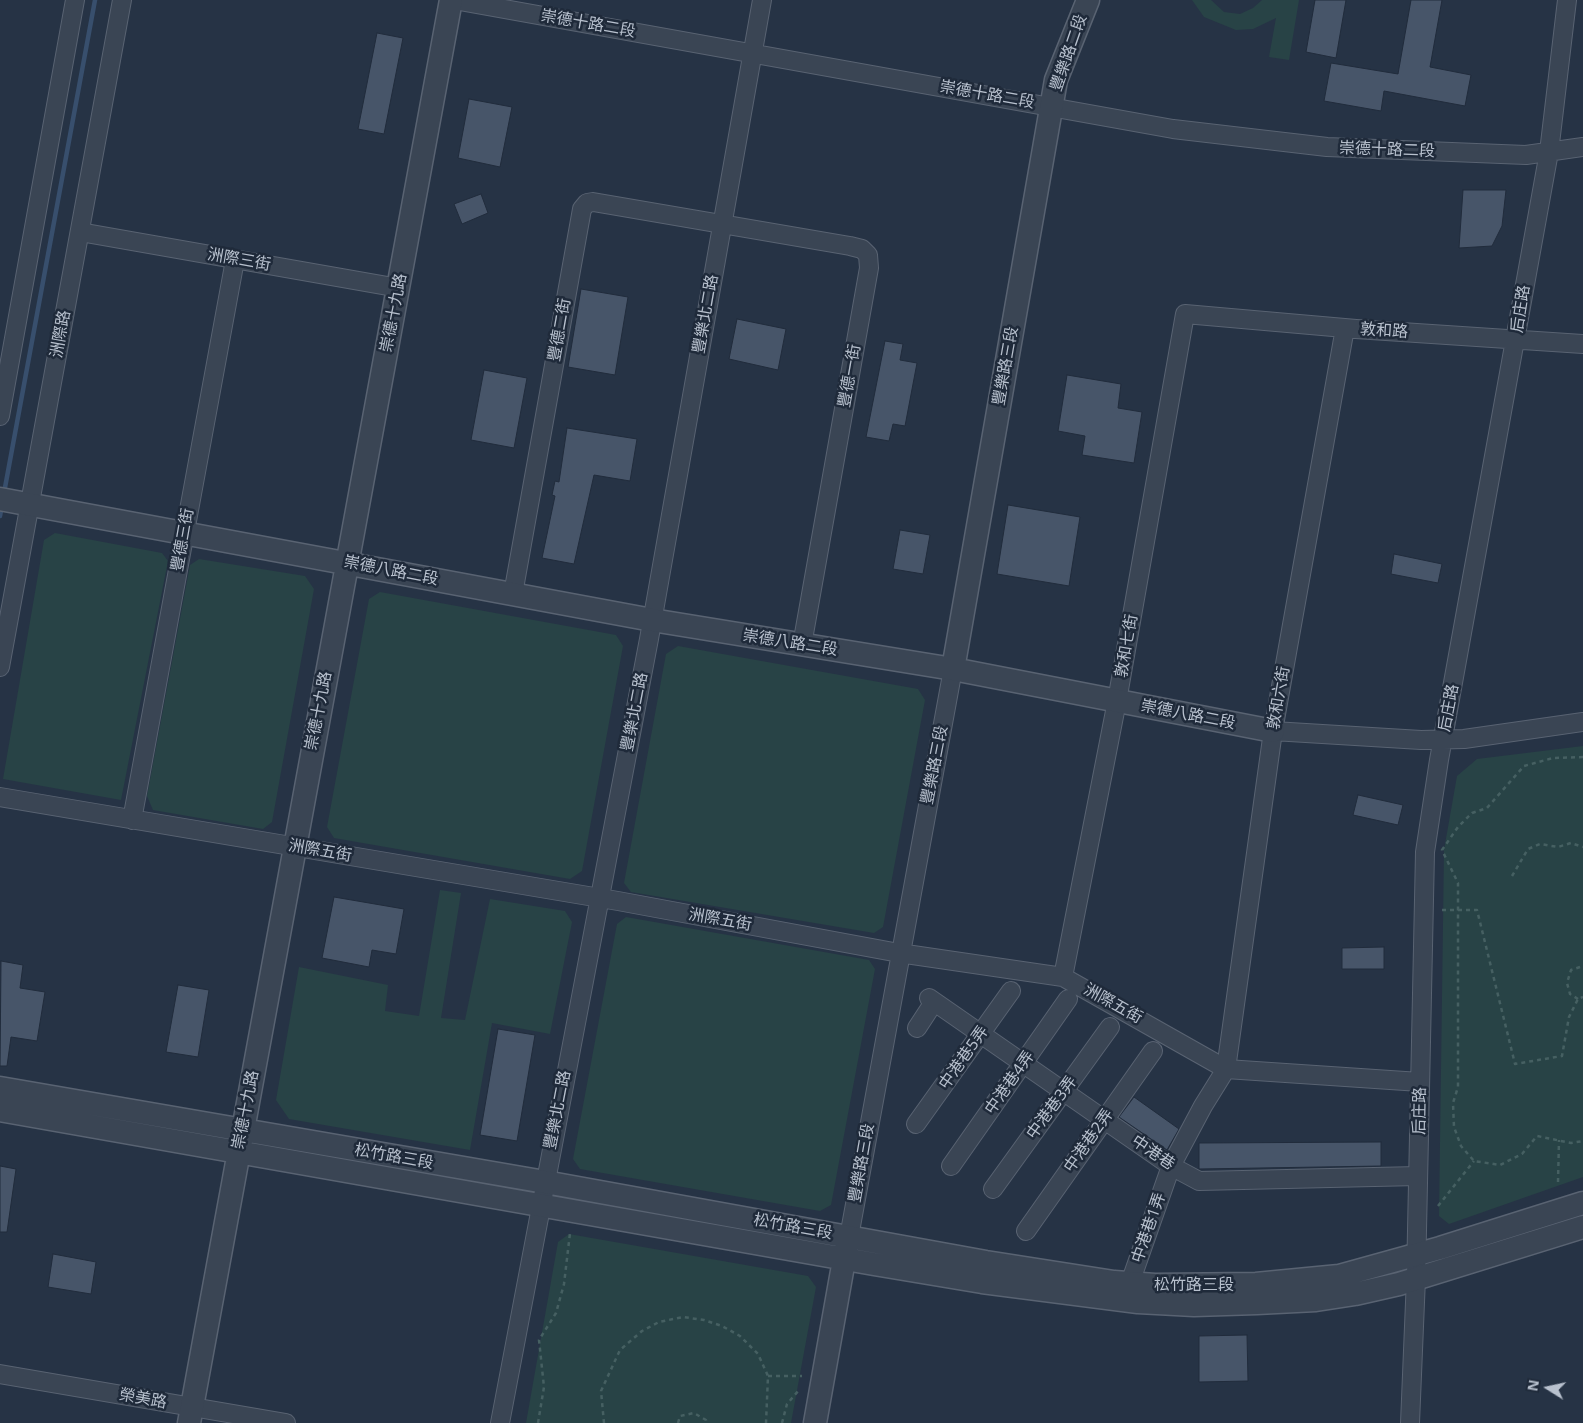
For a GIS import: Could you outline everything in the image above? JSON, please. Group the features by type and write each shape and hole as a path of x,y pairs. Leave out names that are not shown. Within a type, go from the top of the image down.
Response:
{"street":[{"path":"0,416 75,0"},
{"name":"洲際路","path":"0,667 13,501 80,232 122,0"},
{"name":"崇德十路二段","path":"452,0 1173,129 1326,147 1526,155 1583,147"},
{"name":"崇德十九路","path":"191,1415 346,562 452,0"},
{"name":"豐樂北二路","path":"500,1423 652,620 762,0"},
{"name":"豐樂路二段","path":"1052,107 1056,80 1088,0"},
{"name":"后庄路","path":"1410,1423 1416,1278 1425,852 1443,739 1549,152 1567,0"},
{"name":"豐樂路三段","path":"815,1423 899,952 953,669 1052,107"},
{"name":"豐德二街","path":"513,594 582,209 593,202 722,224"},
{"name":"豐德一街","path":"722,224 850,246 862,250 868,255 869,268 802,645"},
{"name":"洲際三街","path":"80,232 399,288"},
{"name":"豐德三街","path":"132,820 235,260"},
{"name":"敦和路","path":"1185,314 1344,328 1583,344"},
{"name":"敦和七街","path":"1063,977 1117,701 1185,314"},
{"name":"敦和六街","path":"1226,1069 1273,732 1344,328"},
{"name":"崇德八路二段","path":"13,501 652,620 953,669 1273,732 1464,739 1583,722"},
{"name":"洲際五街","path":"0,797 899,952 1063,977 1226,1069 1388,1082 1420,1082"},
{"name":"中港巷5弄","path":"916,1124 1011,991"},
{"name":"中港巷4弄","path":"952,1166 1068,999"},
{"name":"中港巷","path":"917,1028 932,1000 1171,1166 1199,1181 1418,1176"},
{"name":"中港巷3弄","path":"994,1188 1110,1027"},
{"name":"中港巷2弄","path":"1026,1231 1153,1051"},
{"name":"中港巷1弄","path":"1130,1283 1171,1166 1203,1106 1226,1069"},
{"name":"松竹路三段","path":"0,1088 240,1141"},
{"name":"松竹路三段","path":"0,1110 240,1141 846,1247 1044,1291 1138,1302 1194,1306 1316,1300 1355,1294 1416,1278 1583,1228"},
{"name":"松竹路三段","path":"846,1247 986,1262 1130,1283 1202,1286 1276,1282 1338,1276 1416,1256 1583,1203"},
{"name":"榮美路","path":"0,1374 191,1415 286,1423"}],"path":[{"path":"1583,757 1553,758 1524,766 1487,808 1472,813 1458,827 1442,850 1458,883 1458,1087 1454,1103 1454,1127 1461,1146 1474,1161 1500,1165 1522,1154 1537,1136 1571,1143 1583,1141"},
{"path":"1512,876 1528,849 1540,844 1558,847 1571,843 1583,846"},
{"path":"1442,910 1477,910 1515,1064 1562,1056 1569,1017 1578,1000 1583,997"},
{"path":"1578,1000 1570,994 1567,983 1571,970 1583,966"},
{"path":"1558,1182 1559,1140"},
{"path":"1438,1206 1474,1161"},
{"path":"538,1423 544,1388 539,1340 556,1313 564,1284 570,1233"},
{"path":"604,1423 600,1391 608,1371 620,1350 642,1331 659,1322 683,1317 704,1320 722,1326 740,1336 758,1354 768,1376 766,1423"},
{"path":"768,1376 802,1376"},
{"path":"782,1423 787,1404 799,1390"},
{"path":"678,1423 680,1416 694,1413 706,1420 706,1423"}],"green space":[{"path":"1192,0 1211,0 1224,12 1240,14 1253,8 1262,0 1299,0 1289,60 1269,57 1276,18 1253,29 1236,30 1204,17"},
{"path":"55,533 162,553 168,561 121,800 3,779 44,540"},
{"path":"199,559 305,576 314,589 272,822 263,829 153,810 147,796 190,565"},
{"path":"380,592 616,635 623,646 582,871 570,879 334,838 327,827 369,599"},
{"path":"678,646 918,689 925,700 883,927 874,933 631,892 624,883 666,654"},
{"path":"1583,746 1583,1177 1449,1224 1439,1216 1444,850 1457,776 1477,759"},
{"path":"440,890 461,893 441,1018 465,1020 490,899 565,911 572,922 550,1034 492,1023 470,1150 289,1119 276,1100 299,967 388,985 385,1011 419,1016"},
{"path":"626,917 869,960 875,969 831,1205 820,1211 580,1169 573,1159 617,924"},
{"path":"569,1234 808,1276 816,1287 791,1423 526,1423 558,1242"}],"building":[{"path":"1315,0 1346,0 1336,58 1306,52"},
{"path":"1411,0 1442,0 1430,67 1471,75 1465,106 1384,91 1381,111 1324,101 1331,63 1398,74"},
{"path":"377,33 403,38 384,134 358,129"},
{"path":"469,99 512,107 500,167 458,158"},
{"path":"1463,190 1506,190 1502,226 1492,246 1459,248"},
{"path":"481,194 488,213 462,224 454,204"},
{"path":"581,289 628,297 615,375 568,367"},
{"path":"737,319 786,329 778,370 729,359"},
{"path":"885,341 903,344 900,360 917,363 905,426 893,424 889,441 866,437"},
{"path":"484,370 527,378 514,448 471,440"},
{"path":"1067,375 1121,384 1118,408 1142,412 1134,463 1082,455 1085,436 1058,431"},
{"path":"567,428 637,439 630,481 594,475 574,564 542,558 555,496 552,495 555,481 559,482"},
{"path":"1008,505 1080,517 1069,586 997,574"},
{"path":"900,530 930,535 923,574 893,569"},
{"path":"1394,554 1442,564 1438,583 1391,574"},
{"path":"1358,795 1403,805 1398,825 1353,815"},
{"path":"334,897 404,909 396,954 372,950 369,967 322,958"},
{"path":"1384,947 1384,969 1342,969 1342,948"},
{"path":"1,961 23,965 20,988 45,992 37,1041 11,1037 7,1066 0,1066"},
{"path":"178,985 209,990 198,1057 166,1052"},
{"path":"498,1029 535,1035 517,1141 480,1135"},
{"path":"1134,1097 1179,1129 1167,1150 1119,1117"},
{"path":"1381,1142 1381,1166 1199,1169 1199,1143"},
{"path":"0,1166 16,1169 7,1232 0,1232"},
{"path":"53,1254 96,1262 91,1294 48,1287"},
{"path":"1247,1335 1248,1381 1199,1382 1199,1336"}],"waterway":[{"path":"4,493 95,0"},
{"path":"0,516 2,505"}]}
